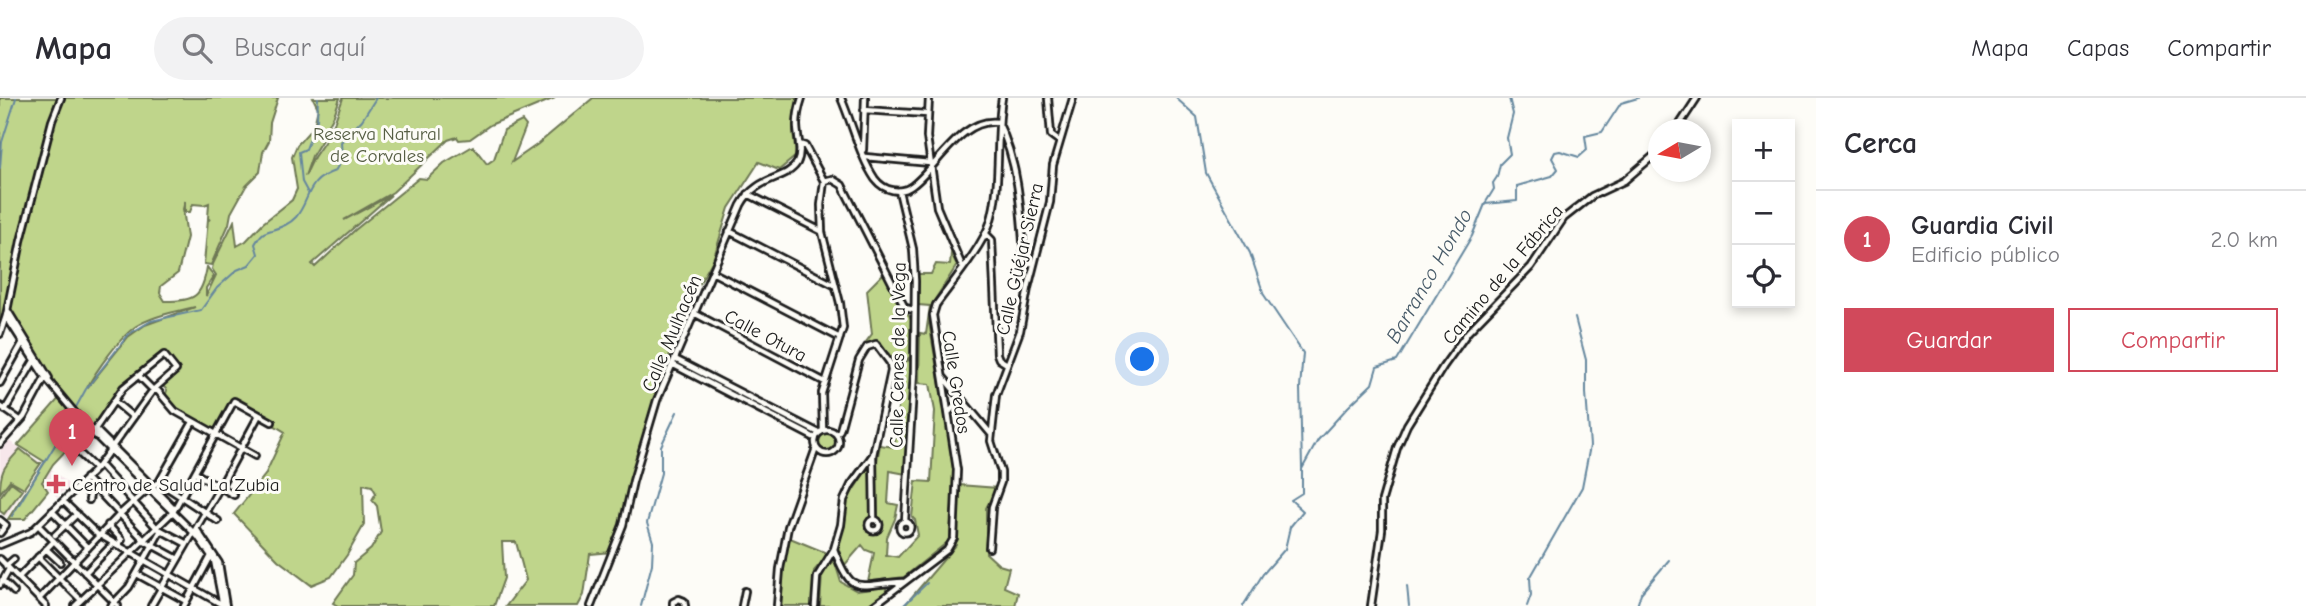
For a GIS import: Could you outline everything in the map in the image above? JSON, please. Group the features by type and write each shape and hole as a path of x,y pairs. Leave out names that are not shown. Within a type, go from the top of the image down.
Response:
{"street":[{"path":"0,334 7,313 20,241 52,121 61,98"},
{"path":"802,98 797,118 800,153 795,166 789,172 762,181 748,194 822,232"},
{"path":"841,98 876,181 883,187 899,191 912,187 955,140 985,122 998,122 1020,195 1024,256 1028,262 1034,264"},
{"path":"864,154 865,98"},
{"path":"929,98 927,137 937,207 963,267"},
{"name":"Calle Gredos","path":"873,606 953,543 957,470 933,315 936,305 986,234 993,205 1002,98"},
{"path":"1048,98 1051,135 1059,141"},
{"name":"Calle Güéjar Sierra","path":"989,548 991,514 1001,482 991,434 996,395 1020,331 1051,202 1053,165 1073,98"},
{"path":"1683,119 1697,98"},
{"path":"864,110 927,114"},
{"path":"777,606 780,569 789,527 816,448 815,438 821,431 821,403 825,382 843,328 840,303 822,232 824,181 805,146 799,144"},
{"path":"864,154 930,165"},
{"name":"Camino de la Fábrica","path":"1371,606 1382,530 1382,500 1397,448 1407,425 1468,332 1531,267 1564,218 1592,196 1624,181 1648,161"},
{"path":"824,181 832,179 842,184 905,308 914,310"},
{"name":"Calle Cenes de la Vega","path":"899,191 913,249 914,372 905,521"},
{"name":"Calle Mulhacén","path":"591,606 623,525 657,400 729,231 748,194"},
{"path":"729,231 835,285"},
{"path":"986,234 992,240 997,354 999,359 1007,364"},
{"path":"957,253 968,259"},
{"path":"712,272 840,338"},
{"path":"7,313 59,396 85,425 195,531 219,564 222,605"},
{"path":"7,313 46,376"},
{"name":"Calle Otura","path":"694,313 825,382"},
{"path":"0,383 23,342"},
{"path":"816,448 822,454 834,453 839,446 837,434 859,360 867,347 876,344 890,363 891,371 873,456 874,520"},
{"path":"1,545 31,532 63,501 83,487 86,478 98,467 112,449 153,390 176,370 164,355 122,388 93,431 76,450 98,467 159,529 187,544"},
{"path":"20,420 3,408 34,360"},
{"path":"673,362 815,438"},
{"path":"0,444 20,420 46,376"},
{"path":"139,376 153,390 158,391 175,411 255,456"},
{"path":"942,376 991,434"},
{"path":"114,401 133,417"},
{"path":"75,606 159,529 174,510 233,401 272,422"},
{"path":"948,413 954,406 966,405"},
{"path":"774,414 837,434"},
{"path":"151,606 259,415"},
{"path":"39,598 120,514 159,482 193,422"},
{"path":"0,431 6,435"},
{"path":"815,606 817,577 834,549 844,500 851,485 873,456"},
{"path":"195,473 234,495"},
{"path":"86,478 145,541 178,559"},
{"path":"159,482 218,521"},
{"path":"83,487 90,495 89,500"},
{"path":"63,501 100,535 222,605"},
{"path":"52,511 88,548"},
{"path":"18,578 77,514"},
{"path":"0,520 6,525 1,530"},
{"path":"39,526 54,538 114,605 138,573 159,529"},
{"path":"85,573 122,540 108,526"},
{"path":"195,531 216,566 222,605"},
{"path":"46,549 60,562"},
{"path":"834,549 843,573 851,583 862,585 904,582"},
{"path":"138,573 185,603 211,556"},
{"path":"38,558 81,600"},
{"path":"0,559 46,606"},
{"path":"14,559 7,567 1,583 14,592"},
{"path":"890,582 892,592"},
{"path":"742,606 744,591"},
{"path":"673,606 673,602 678,599 684,601 685,606"}],"shaded area":[{"path":"6,439 42,463 6,517 0,513 0,449"},
{"name":"Centro de Salud La Zubia","path":"51,469 71,486 58,495 58,498 42,482"}],"green space":[{"name":"Reserva Natural de Corvales","path":"0,98 278,98 260,172 246,186 231,213 211,265 204,264 208,219 210,220 209,203 193,204 190,212 185,212 185,201 183,209 187,237 178,273 161,286 160,293 165,301 184,300 195,295 203,285 207,267 214,276 206,288 206,296 216,275 212,269 213,264 234,221 237,246 292,200 297,189 292,157 297,145 314,126 318,108 313,98 340,98 325,131 328,130 312,156 305,176 331,132 343,98 555,98 490,125 470,139 459,140 457,137 448,140 393,192 344,220 391,195 312,264 315,267 355,230 419,178 427,179 444,163 473,146 487,164 494,159 504,130 522,121 526,126 512,162 593,98 797,98 793,131 796,156 779,170 759,162 729,208 713,260 688,303 660,383 612,552 590,554 584,595 578,606 506,606 526,580 516,542 502,542 504,578 494,606 338,606 333,603 353,575 354,563 371,549 381,532 377,506 372,500 376,493 372,486 363,484 364,525 347,555 331,577 311,585 278,560 234,514 265,475 285,432 233,400 215,430 176,410 165,397 167,390 162,385 179,370 165,352 122,387 75,450 70,446 53,464 42,482 48,491 25,519 8,519 45,462 18,445 62,395 9,309 0,332","holes":["195,307 145,325 128,337 87,388 124,336 138,325"]},
{"path":"951,253 957,265 932,304 929,322 954,468 950,540 904,577 868,582 874,553 862,545 843,567 837,548 844,527 847,500 871,463 871,518 867,532 874,533 881,529 881,522 877,517 875,471 880,445 895,447 901,393 900,383 892,387 895,367 911,359 906,474 890,471 888,503 898,505 887,537 886,555 898,557 918,535 912,517 916,481 931,482 935,411 930,384 919,383 920,333 926,334 930,306 918,305 917,274 931,274 936,264 950,265"},
{"path":"884,273 913,323 911,357 894,364 889,354 875,342 867,345 866,342 872,334 867,290"},
{"path":"827,432 834,435 837,442 834,449 827,452 820,449 817,442 820,435"},
{"path":"20,449 41,463 24,488 10,480 0,493 4,468"},
{"path":"11,482 22,490 4,514 0,511 0,497"},
{"path":"959,485 997,488 986,508 986,553 999,565 1009,568 1004,587 1018,593 1015,606 904,606 956,545"},
{"path":"790,538 829,554 814,571 812,606 781,606 784,559"},
{"path":"834,560 841,582 857,591 886,587 886,592 867,606 820,606 822,574"}],"waterway":[{"path":"0,168 2,142 16,98"},
{"path":"308,193 302,182 299,152 306,149 317,120 318,98"},
{"path":"75,409 86,389 129,334 151,321 201,310 217,288 237,270 249,265 258,254 255,244 261,235 286,225 296,217 313,185 335,171 342,159 341,142 362,120 376,98"},
{"path":"1176,98 1197,117 1206,173 1250,253 1264,295 1303,353 1300,388 1302,468"},
{"path":"1486,202 1494,189 1493,183 1500,164 1510,154 1507,138 1513,114 1509,98"},
{"name":"Barranco Hondo","path":"1243,606 1263,574 1285,549 1290,527 1303,511 1291,500 1302,493 1302,469 1318,440 1372,384 1377,367 1397,361 1472,236 1485,204 1517,201 1517,186 1552,176 1558,169 1552,158 1555,152 1579,157 1587,150 1585,136 1602,132 1621,103 1638,98"},
{"path":"1527,606 1531,595 1530,578 1582,487 1590,446 1586,360 1575,318"},
{"path":"641,606 652,564 653,542 647,523 661,473 661,446 677,412"},
{"path":"67,425 73,414"},
{"path":"12,516 66,427"},
{"path":"1637,606 1641,593 1669,560"},
{"path":"903,606 927,583"},
{"path":"1407,586 1409,606"}],"place":[{"name":"Guardia Civil","path":"72,466"},
{"name":"Centro de Salud La Zubia","path":"56,484"}]}
